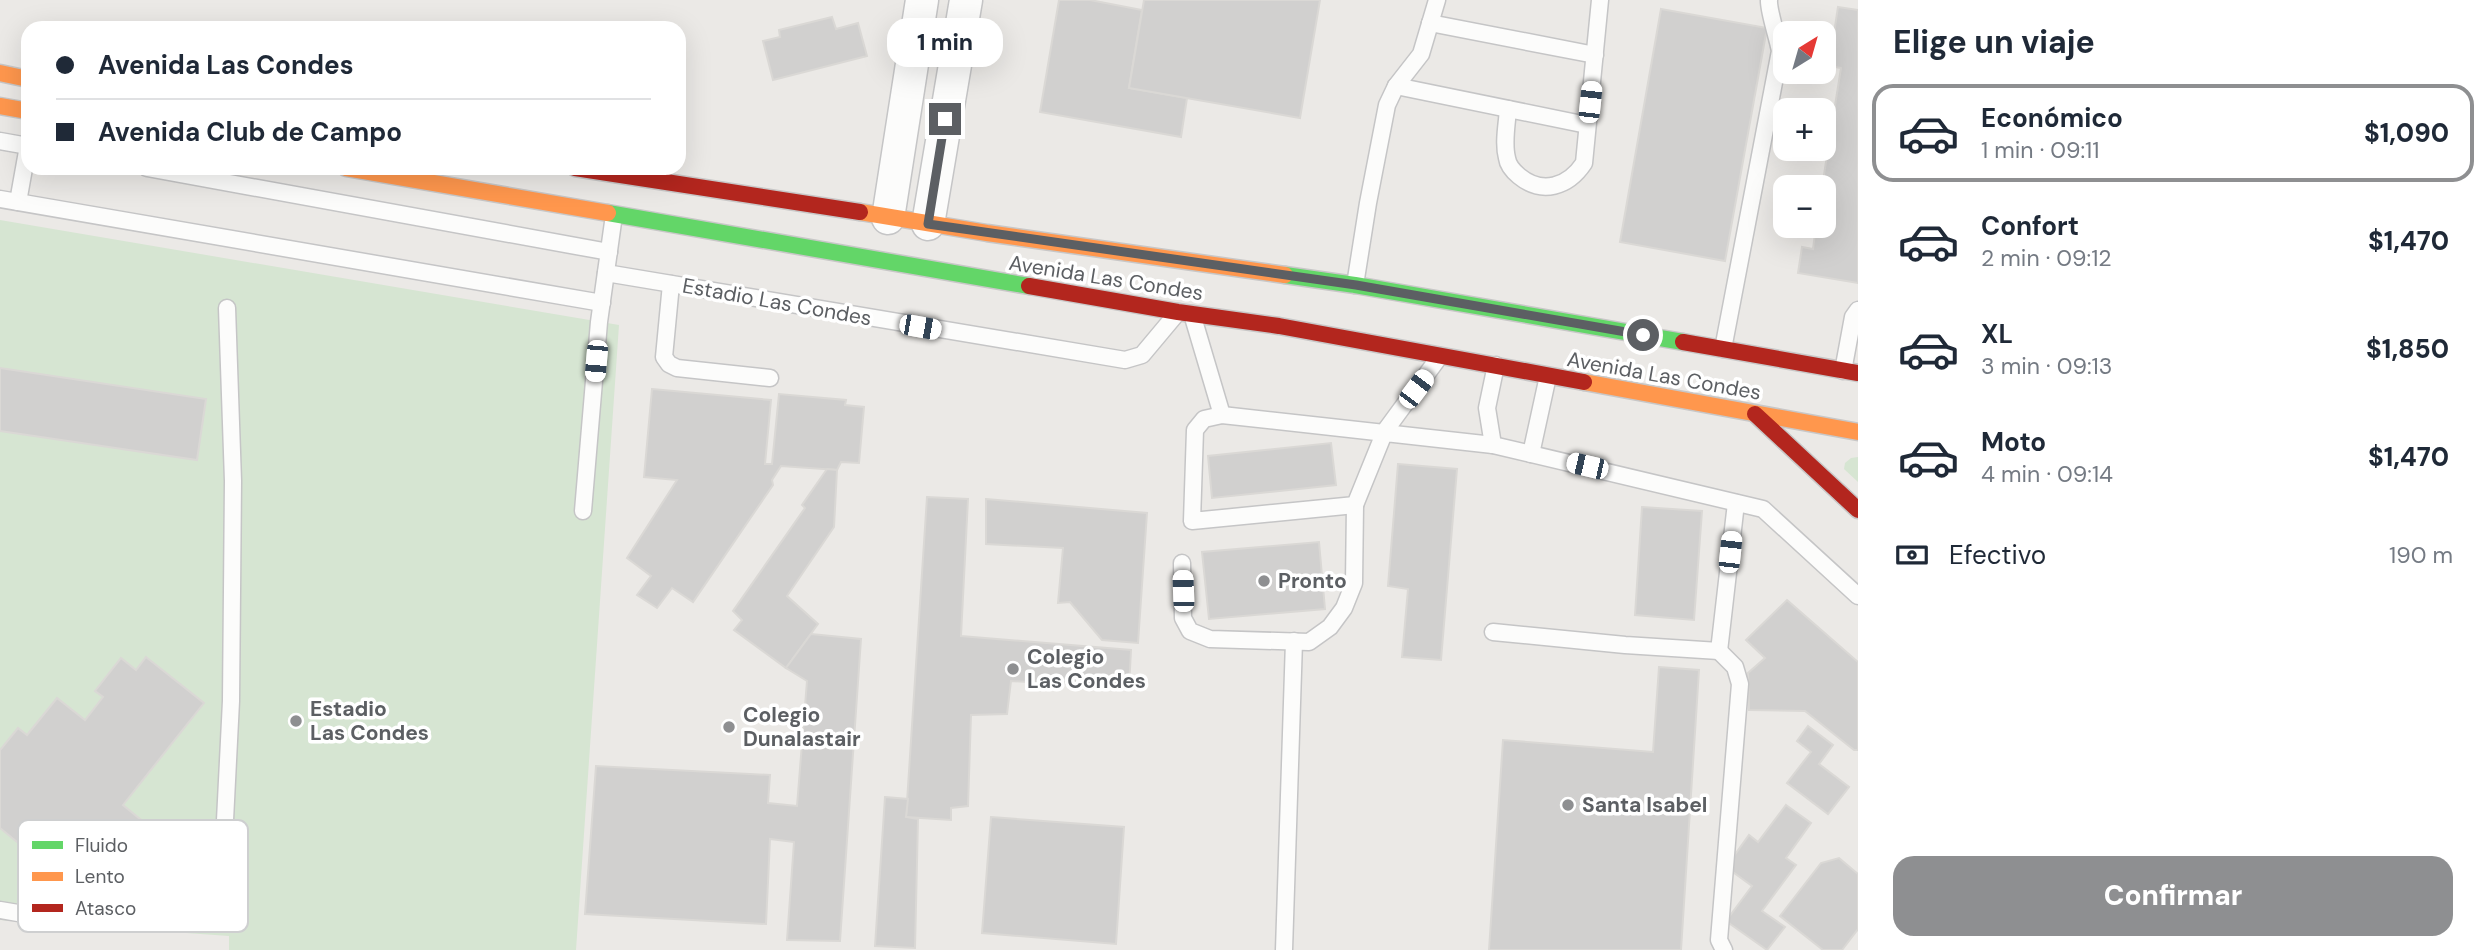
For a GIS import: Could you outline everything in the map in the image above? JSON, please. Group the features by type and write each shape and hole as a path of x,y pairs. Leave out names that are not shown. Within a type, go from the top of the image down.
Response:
{"main road":[{"path":"0,73 21,78"},
{"path":"0,106 21,110"},
{"name":"Avenida Las Condes","path":"386,175 1185,313 1279,326 1441,355 1498,360 1548,376 1858,432"},
{"name":"Avenida Las Condes","path":"625,175 888,218 1356,285 1850,372"},
{"path":"1527,332 1563,321"},
{"path":"1755,414 1858,510"}],"street":[{"path":"888,218 922,0"},
{"path":"928,224 966,0"}],"lane":[{"path":"1356,285 1384,117 1396,86 1421,54 1437,0"},
{"path":"1508,108 1505,149 1512,171 1534,186 1547,189 1565,182 1577,173 1584,163 1600,0"},
{"path":"1723,349 1780,51 1768,7 1769,0"},
{"path":"1430,23 1595,55"},
{"path":"1396,86 1587,125"},
{"path":"0,141 21,145"},
{"path":"18,202 23,175"},
{"path":"186,175 609,252"},
{"path":"0,199 601,303"},
{"path":"583,511 601,303 614,215"},
{"name":"Estadio Las Condes","path":"606,273 1125,360 1142,355 1185,313"},
{"path":"671,284 664,357 669,364 677,368 771,378"},
{"path":"225,820 231,701 233,494 227,308"},
{"path":"1850,372 1853,317 1858,310"},
{"path":"1185,313 1222,415"},
{"path":"1182,564 1183,618 1190,631 1210,639 1309,642 1330,627 1344,608 1354,583 1354,505 1385,432 1441,355"},
{"path":"1493,445 1487,408 1498,360"},
{"path":"1531,454 1548,376"},
{"path":"1354,505 1192,521 1195,430 1204,419 1222,415 1493,445 1763,509 1858,596"},
{"path":"1719,651 1736,503"},
{"path":"1493,632 1719,651 1735,667 1740,684 1719,940 1724,950"},
{"path":"1284,950 1294,642"},
{"path":"0,910 18,913"}],"green space":[{"name":"Estadio Las Condes","path":"0,220 619,325 576,950 229,950 229,936 172,932 248,932 248,820 18,820 18,921 0,920"},
{"path":"1858,457 1858,482 1844,469 1845,463"}],"building":[{"path":"1059,0 1090,0 1142,10 1129,88 1187,98 1181,137 1040,112"},
{"path":"1144,0 1320,0 1300,118 1129,88"},
{"path":"1838,7 1858,10 1858,283 1798,273 1802,247 1813,249 1814,238 1836,238 1836,175 1824,175 1826,161 1836,161 1836,99 1841,68 1836,67"},
{"path":"1661,9 1767,28 1725,261 1620,242"},
{"path":"832,17 836,29 858,23 867,56 773,80 763,41 780,37 779,30"},
{"path":"0,368 206,399 197,460 0,431"},
{"path":"652,389 771,400 765,464 772,464 779,394 846,400 845,405 864,407 859,463 841,462 837,470 781,466 772,480 773,485 693,602 672,588 657,608 637,595 651,576 627,558 677,480 644,477"},
{"path":"1331,443 1336,485 1212,498 1208,456"},
{"path":"1398,464 1457,469 1441,660 1402,657 1408,589 1388,586"},
{"path":"827,469 837,470 834,527 787,596 818,624 786,668 734,630 742,620 733,611 805,508 802,505"},
{"path":"927,497 968,499 961,636 1131,650 1129,688 1011,681 1007,714 971,715 968,806 951,808 951,820 906,817"},
{"path":"986,499 1147,513 1138,643 1102,640 1070,602 1058,603 1063,548 986,544"},
{"path":"1642,507 1702,511 1694,620 1635,615"},
{"name":"Pronto","path":"1319,542 1325,609 1209,619 1202,552"},
{"path":"1787,600 1858,662 1858,750 1854,750 1805,711 1749,710 1748,673 1765,658 1746,640"},
{"path":"811,634 861,639 840,941 787,940 794,842 770,839 766,924 585,914 596,766 770,775 768,803 797,806 807,681 786,668"},
{"path":"146,657 204,703 123,805 141,820 18,820 18,843 0,828 0,750 18,728 27,735 57,698 85,720 103,697 95,691 121,658 136,670"},
{"path":"1659,667 1699,670 1681,950 1489,950 1503,740 1653,752"},
{"path":"1808,726 1833,745 1819,764 1849,787 1828,814 1787,783 1811,752 1797,741"},
{"path":"885,797 908,799 906,817 918,819 915,948 875,946"},
{"path":"1786,805 1811,823 1786,858 1796,865 1762,911 1785,927 1767,950 1726,921 1752,886 1726,867 1749,835 1758,842"},
{"path":"991,817 1124,827 1116,944 982,933"},
{"path":"1839,858 1858,874 1858,929 1842,950 1823,950 1780,916 1821,863"}],"traffic: fast":[{"path":"608,213 1029,286"},
{"path":"1285,275 1683,342"}],"traffic: slow":[{"path":"0,73 21,78"},
{"path":"0,106 21,110"},
{"path":"387,175 608,213"},
{"path":"860,212 987,233 1285,275"},
{"path":"1584,382 1858,432"}],"traffic: jam":[{"path":"620,175 860,212"},
{"path":"1029,286 1178,312 1279,326 1584,382"},
{"path":"1683,342 1858,373"},
{"path":"1755,414 1858,510"}],"place":[{"name":"Pronto","path":"1264,581"},
{"name":"Colegio Las Condes","path":"1013,669"},
{"name":"Estadio Las Condes","path":"296,721"},
{"name":"Colegio Dunalastair","path":"729,727"},
{"name":"Santa Isabel","path":"1568,805"}],"route":[{"path":"945,119 928,224 1356,285 1643,335"}]}
